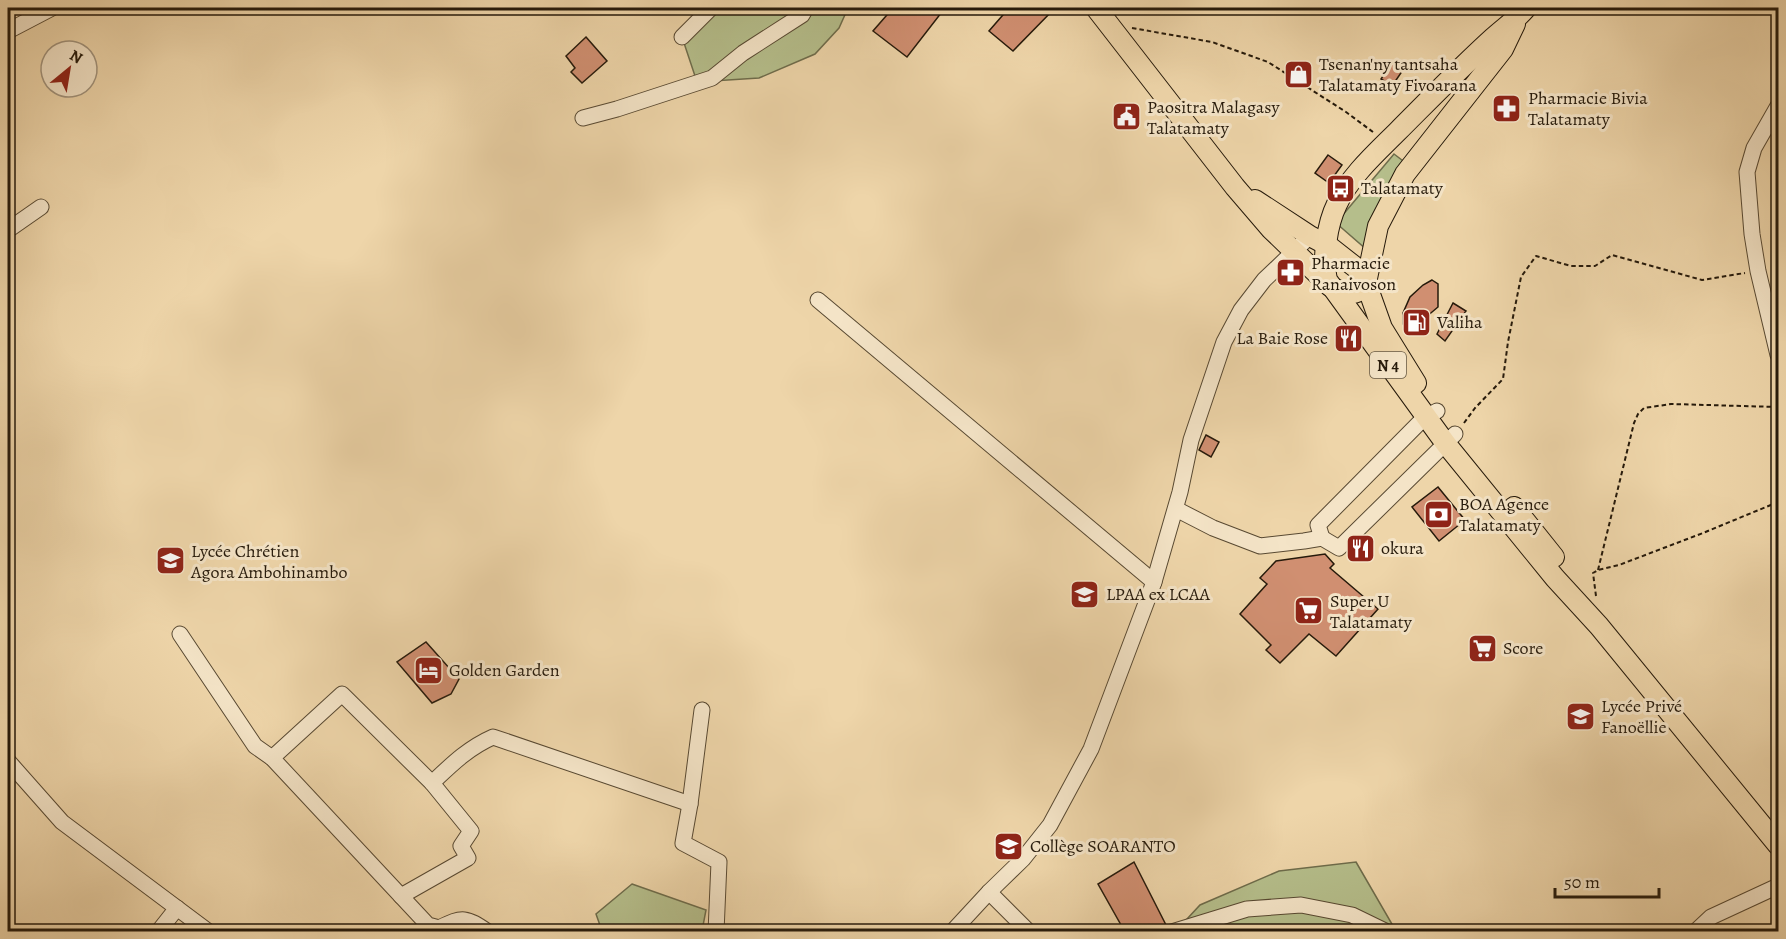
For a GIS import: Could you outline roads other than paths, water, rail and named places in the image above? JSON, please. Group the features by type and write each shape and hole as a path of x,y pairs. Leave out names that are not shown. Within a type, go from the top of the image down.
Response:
{"main road":[{"name":"N 4","path":"1096,8 1235,187 1293,251 1330,286 1451,439 1538,536 1566,573 1599,626 1779,845"},
{"path":"1523,12 1503,49 1406,174 1378,226 1364,289 1352,293 1337,291 1330,286 1326,275 1319,240 1330,221 1337,202 1353,178 1451,78 1523,12"},
{"path":"1387,142 1416,159"},
{"name":"N 4","path":"1235,187 1319,240 1359,270 1382,328 1431,414"}],"street":[{"path":"8,31 52,8"},
{"path":"682,37 711,8"},
{"path":"583,118 712,78 743,53 802,15 806,8"},
{"path":"1779,106 1754,148 1748,172 1752,234 1758,272 1779,355"},
{"path":"8,230 41,207"},
{"path":"952,932 1023,859 1050,825 1091,749 1154,582 1176,509 1191,440 1224,342 1241,310 1258,287 1293,251 1319,240"},
{"path":"818,300 1154,582"},
{"path":"1322,538 1318,525 1431,414"},
{"path":"1176,509 1213,528 1260,546 1322,538 1340,548 1451,439"},
{"path":"180,634 255,746 272,758 428,925 439,928 454,920 470,920 488,932"},
{"path":"272,758 342,694 432,783 471,831 461,846 468,858 401,896"},
{"path":"702,710 683,843 719,862 716,932"},
{"path":"432,783 462,755 480,742 493,737 690,804"},
{"path":"8,761 62,822 209,932"},
{"path":"1695,932 1711,917 1779,886"},
{"path":"989,892 1029,932"},
{"path":"1172,932 1247,909 1301,905 1352,915 1387,932"},
{"path":"158,932 177,908"}],"place":[{"name":"Tsenan'ny tantsaha Talatamaty Fivoarana","path":"1298,74"},
{"name":"Pharmacie Bivia Talatamaty","path":"1507,108"},
{"name":"Paositra Malagasy Talatamaty","path":"1126,117"},
{"name":"Talatamaty","path":"1340,188"},
{"name":"Pharmacie Ranaivoson","path":"1290,273"},
{"name":"Valiha","path":"1416,322"},
{"name":"La Baie Rose","path":"1349,338"},
{"name":"BOA Agence Talatamaty","path":"1438,514"},
{"name":"okura","path":"1360,548"},
{"name":"Lycée Chrétien Agora Ambohinambo","path":"170,561"},
{"name":"LPAA ex LCAA","path":"1085,594"},
{"name":"Super U Talatamaty","path":"1309,611"},
{"name":"Score","path":"1482,648"},
{"name":"Golden Garden","path":"428,670"},
{"name":"Lycée Privé Fanoëllie","path":"1580,716"},
{"name":"Collège SOARANTO","path":"1009,846"}]}
